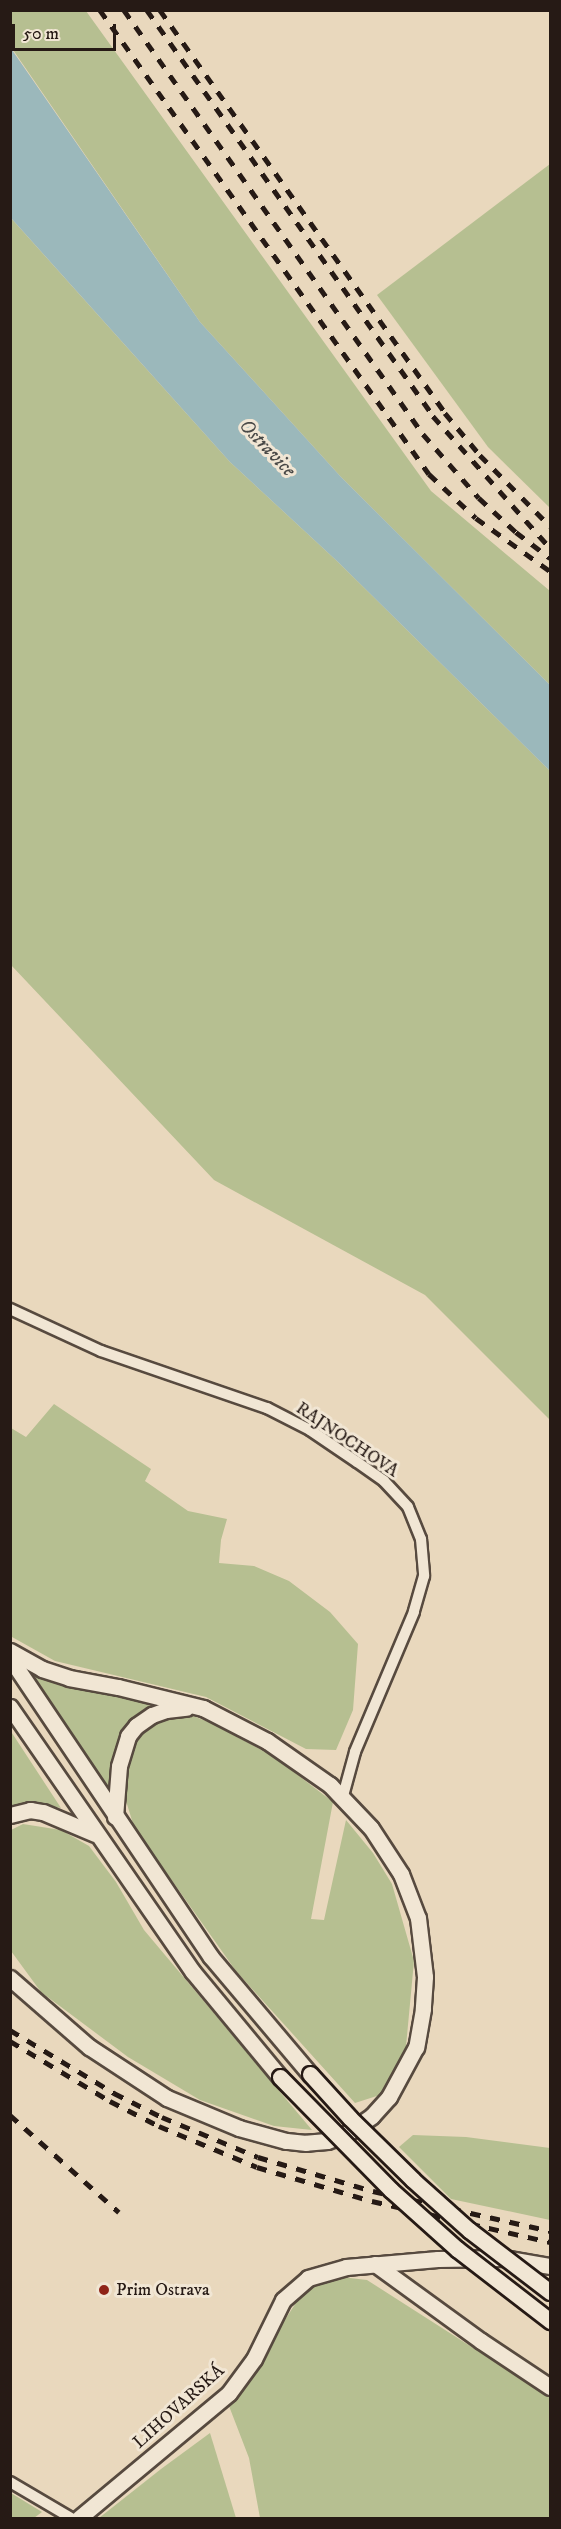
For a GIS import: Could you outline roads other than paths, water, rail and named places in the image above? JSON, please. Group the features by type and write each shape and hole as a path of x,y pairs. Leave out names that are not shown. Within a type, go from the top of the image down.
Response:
{"main road":[{"path":"10,1651 42,1669 69,1678 118,1687 203,1708 267,1741 343,1796 383,1844 408,1888 418,1918 425,1977 419,2032 403,2076 381,2107 348,2133 327,2141 286,2141 239,2128 182,2105 138,2081 89,2047 10,1978"},
{"path":"10,1658 211,1957 310,2074 350,2118 413,2180 469,2230 550,2292"},
{"path":"10,1707 193,1972 280,2077 354,2155 399,2198 457,2249 550,2321"},
{"path":"115,1816 118,1766 123,1746 132,1731 146,1718 158,1712 203,1708"},
{"path":"10,1815 30,1810 43,1812 63,1818 98,1835"},
{"name":"LIHOVARSKÁ","path":"79,2518 187,2430 239,2382 254,2359 283,2300 297,2286 324,2271 375,2264 494,2258 550,2266"},
{"path":"375,2264 481,2342 550,2387"}],"street":[{"name":"RAJNOCHOVA","path":"10,1309 101,1351 267,1408 310,1430 357,1462 384,1481 408,1507 416,1522 423,1551 424,1576 420,1594 355,1752 343,1796"},
{"path":"10,2482 71,2518"}],"water":[{"name":"Ostravice","path":"10,47 200,322 341,477 550,685 550,771 338,562 230,462 11,218"}],"railway":[{"path":"100,10 429,474 476,518 550,571"},
{"path":"124,10 423,434 479,498 516,532 550,558"},
{"path":"147,10 433,416 550,548"},
{"path":"160,10 445,413 480,455 550,526"},
{"path":"10,2030 114,2093 162,2117 258,2157 373,2191 550,2231"},
{"path":"10,2041 110,2101 159,2126 257,2167 372,2201 550,2242"},
{"path":"10,2115 119,2212"}],"place":[{"name":"Prim Ostrava","path":"104,2290"}]}
